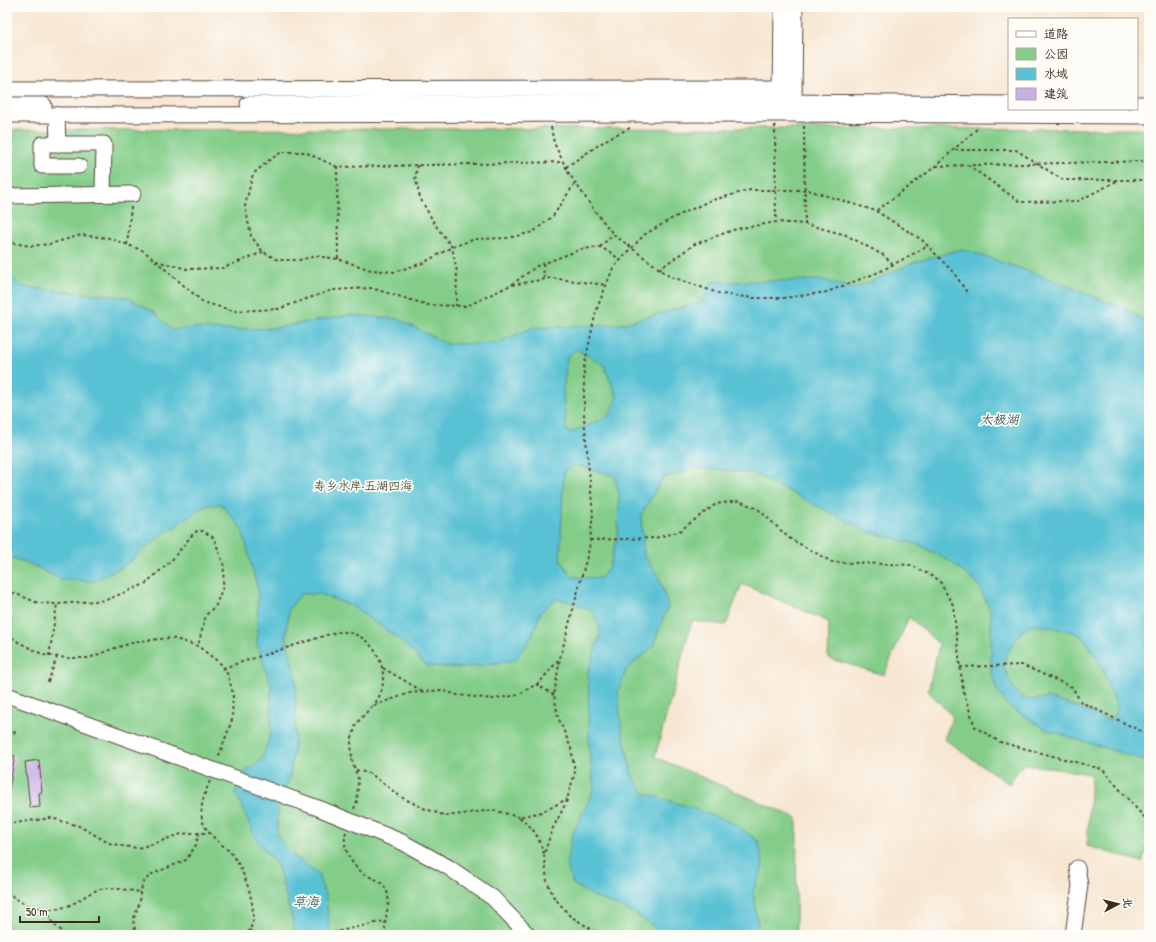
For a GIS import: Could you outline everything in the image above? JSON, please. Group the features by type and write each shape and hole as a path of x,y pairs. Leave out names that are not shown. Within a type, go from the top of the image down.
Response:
{"street":[{"path":"782,7 788,105"},
{"path":"788,105 795,7"},
{"path":"7,89 788,105 992,115 1149,116"},
{"path":"7,105 1008,104"},
{"path":"1138,104 1149,104"},
{"path":"7,115 548,114 788,105"},
{"path":"57,115 62,144 73,166 42,166 42,144 62,144 104,144 103,194"},
{"path":"10,196 133,194"},
{"path":"7,695 289,797 402,842 448,867 493,898 528,935"},
{"path":"1073,935 1080,885 1077,868"}],"path":[{"path":"776,222 776,190 788,105"},
{"path":"788,105 804,190 805,224"},
{"path":"548,114 554,144 566,167 592,207 613,234 669,276 700,287 721,294 753,298 784,298 827,292 879,272 928,246"},
{"path":"876,211 936,166 992,115"},
{"path":"566,167 609,138 635,126"},
{"path":"954,150 1016,150 1063,180 1149,180"},
{"path":"564,162 337,167 305,152 282,152 268,161 253,174 246,206 250,236 262,252 278,260 299,260 317,256 338,260 372,270 394,272 422,264 452,247 476,239 508,238 533,232 553,216 576,183"},
{"path":"936,166 1149,161"},
{"path":"418,165 415,176 420,198 436,226 452,247 457,272 456,306"},
{"path":"968,165 1020,202 1078,201 1120,180"},
{"path":"337,167 338,260"},
{"path":"544,854 552,830 567,799 575,772 571,748 558,718 554,695 560,658 584,572 593,514 584,418 584,367 596,311 613,268 644,235 671,219 709,201 750,190 808,190 876,211 922,240 954,273 968,294"},
{"path":"127,245 133,194"},
{"path":"659,269 695,244 736,229 776,222 805,224 846,234 883,255 894,264"},
{"path":"600,247 613,234"},
{"path":"7,242 30,246 50,244 81,235 109,238 144,251 203,302 234,311 278,309 332,290 371,288 428,305 467,306 511,285 537,266 582,249 600,247 614,255 620,261"},
{"path":"155,261 187,269 223,268 262,252"},
{"path":"543,264 544,279"},
{"path":"511,285 551,278 606,285"},
{"path":"590,540 655,538 678,532 716,504 739,501 758,509 789,538 832,562 911,565 939,580 953,605 963,690 975,727 1000,742 1102,770 1143,816 1149,820"},
{"path":"7,590 38,602 57,604 106,600 145,584 171,561 192,535 197,531 203,531 214,538 224,566 223,587 216,606 206,615 198,646"},
{"path":"49,656 57,604"},
{"path":"223,668 330,634 345,632 362,638 375,649 382,668 383,683 378,700 356,724 351,741 352,760 358,779 357,801 345,837 346,850 355,867 366,875 377,879 385,887 389,904 384,929 386,935"},
{"path":"7,634 18,642 44,655 89,658 139,641 172,638 198,646 221,664 228,675 233,694 232,720 202,799 202,821 210,833 231,853 244,876 252,902 252,924 246,935"},
{"path":"48,682 57,657"},
{"path":"372,706 410,693 442,690 457,695 493,699 518,695 540,682 560,658"},
{"path":"960,667 1022,665 1072,687 1081,702 1149,735"},
{"path":"382,668 423,692"},
{"path":"536,684 554,695"},
{"path":"7,733 18,732"},
{"path":"356,770 371,774 401,797 423,808 446,816 493,810 519,817 530,825 539,840 544,854 547,881 553,896 570,916 601,935"},
{"path":"519,817 542,812 567,799"},
{"path":"7,824 52,818 79,826 109,843 138,848 176,835 189,833 210,833"},
{"path":"138,935 133,920 140,902 140,892 144,882 150,875 186,860 196,845 199,833"},
{"path":"7,891 23,902 46,909 68,906 98,890 118,888 140,892"},
{"path":"46,909 53,924 67,935"},
{"path":"320,935 385,921"},
{"path":"249,930 258,935"}],"green space":[{"name":"寿乡水岸·五湖四海","path":"773,128 1149,129 1149,844 1142,862 1087,846 1091,774 1023,764 1009,784 944,739 953,717 928,691 939,644 909,617 884,675 828,658 829,622 742,584 726,625 692,621 655,757 797,818 796,935 7,935 7,130"}],"water":[{"path":"962,249 1034,273 1125,309 1147,322 1149,327 1149,763 1047,730 1007,705 997,690 991,672 991,612 978,584 950,561 919,545 866,531 753,473 697,468 663,478 641,515 644,556 658,575 668,606 652,648 627,669 618,692 621,725 632,774 644,793 736,824 759,842 763,866 753,891 758,925 756,935 666,935 634,913 593,896 573,884 566,864 573,833 594,789 589,747 588,671 601,632 593,611 567,601 556,599 541,612 532,637 515,660 462,668 427,666 400,640 352,606 319,594 301,594 289,609 286,637 296,678 295,740 289,780 278,805 277,835 289,852 318,874 326,898 330,935 296,935 278,867 256,839 235,792 242,774 262,759 271,733 271,685 257,644 258,590 242,529 221,504 205,506 160,536 124,566 94,581 62,580 26,562 7,557 7,273 22,287 127,297 154,312 172,330 196,328 222,330 275,328 349,315 398,319 447,344 496,343 532,328 622,324 702,302 712,282 823,280 854,289 915,262","holes":["576,349 603,364 617,396 610,415 573,432 567,432 563,393 567,357","574,465 614,475 619,494 618,532 610,565 601,578 573,577 560,560 564,471","1037,625 1070,631 1083,637 1099,661 1117,707 1116,714 1111,719 1104,719 1080,708 1048,698 1029,700 1016,692 1004,667 1005,658 1008,651 1023,630 1030,626"]}],"building":[{"path":"7,754 15,756 8,795 7,795"},
{"path":"39,760 42,792 39,793 40,807 30,808 25,762"}],"water label":[{"name":"太极湖","path":"999,419"},
{"name":"草海","path":"306,901"}]}
